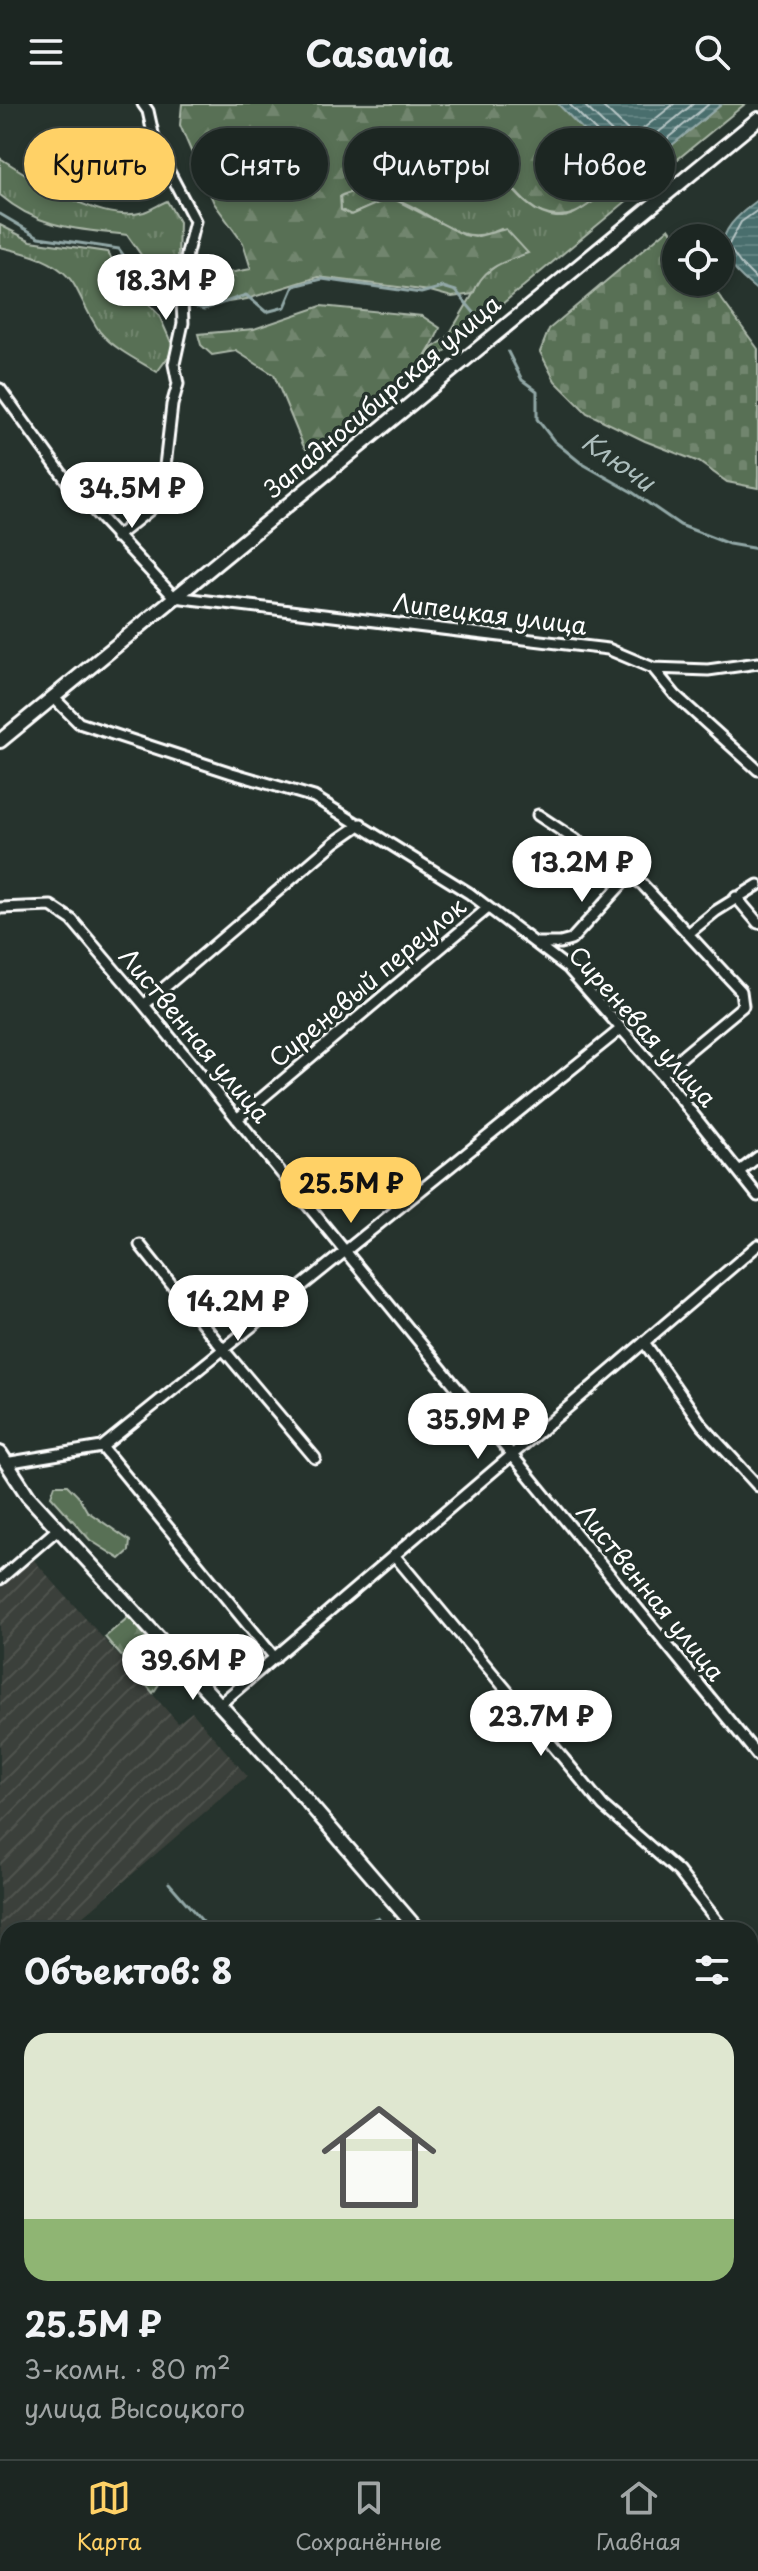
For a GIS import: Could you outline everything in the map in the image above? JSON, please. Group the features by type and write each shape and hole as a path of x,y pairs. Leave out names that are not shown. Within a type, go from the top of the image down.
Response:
{"main road":[{"name":"Западносибирская улица","path":"0,741 758,119"},
{"path":"2,1458 28,1496 220,1704 411,1922"}],"street":[{"path":"116,537 151,509 165,466 172,405 178,384 174,364 183,323 187,253 195,221 161,158 148,111 143,104"},
{"path":"0,389 70,485 174,597"},
{"name":"Липецкая улица","path":"174,597 608,649 653,668 675,695 758,770"},
{"path":"653,668 708,670 758,663"},
{"name":"Сиреневая улица","path":"53,697 79,723 314,797 361,824 488,908 568,968 661,1074 758,1196"},
{"path":"538,815 630,875 689,933 741,991 743,1006 661,1074"},
{"path":"144,1005 335,842 361,824"},
{"path":"537,943 571,940 630,875"},
{"path":"689,933 736,897 758,885"},
{"path":"736,897 758,923"},
{"name":"Лиственная улица","path":"0,908 51,906 72,920 758,1756"},
{"name":"Сиреневый переулок","path":"237,1119 488,908"},
{"path":"2,1458 102,1447 621,1029"},
{"path":"740,1171 758,1157"},
{"path":"140,1245 315,1458"},
{"path":"220,1704 758,1245"},
{"path":"644,1342 702,1425 758,1486"},
{"path":"102,1447 275,1658"},
{"path":"0,1579 59,1528"},
{"path":"394,1555 603,1806 679,1872 718,1922"}],"shaded area":[{"path":"33,1559 178,1723 192,1712 247,1776 76,1922 0,1922 0,1588"}],"green space":[{"path":"182,104 558,104 582,128 535,128 535,200 596,200 577,212 557,216 545,214 524,201 519,195 519,128 344,128 344,195 340,196 341,210 351,215 385,200 396,200 464,235 475,237 506,229 528,253 488,271 473,294 452,297 430,291 318,277 247,299 202,306 201,278 251,269 243,243 213,200 328,200 328,128 191,128 191,150 180,125"},
{"path":"722,104 745,104 675,161 675,143"},
{"path":"0,158 24,173 24,200 74,200 108,212 127,214 144,212 167,201 179,222 177,298 158,279 127,235 60,226 30,215 0,195"},
{"path":"344,195 344,200 385,200 351,215 341,210 340,196"},
{"path":"519,196 542,213 556,217 567,216 595,200 628,200 403,386 432,348 447,338 480,278 500,263 527,253 501,229 471,235 458,232 397,200 519,200"},
{"path":"0,225 31,241 107,252 132,287 159,315 174,349 157,372 112,344 100,332 76,288 62,271 32,255 0,247"},
{"path":"662,234 662,296 719,296 758,349 758,488 727,482 699,462 645,441 587,413 555,381 540,352 549,329"},
{"path":"321,306 422,316 440,328 417,368 386,402 314,460 303,445 274,375 236,351 212,355 201,345 198,334 254,329"},
{"path":"55,1485 67,1485 87,1511 130,1541 129,1551 120,1559 90,1540 51,1496"},
{"path":"132,1614 174,1662 153,1693 105,1637"}],"water":[{"path":"558,104 722,104 675,143 675,128 582,128"},
{"path":"758,200 758,291 734,269 734,224 731,224"}],"waterway":[{"name":"Ключи","path":"0,214 39,237 119,249 147,288 176,303"},
{"name":"Ключи","path":"191,305 204,309 246,295 266,312 285,307 294,286 322,279 421,293 443,287 456,291 476,315"},
{"name":"Ключи","path":"508,352 522,380 537,391 537,419 554,441 581,463 632,492 680,525 729,544 758,549"},
{"path":"169,1883 203,1922"},
{"path":"363,1922 378,1918 381,1922"}]}
